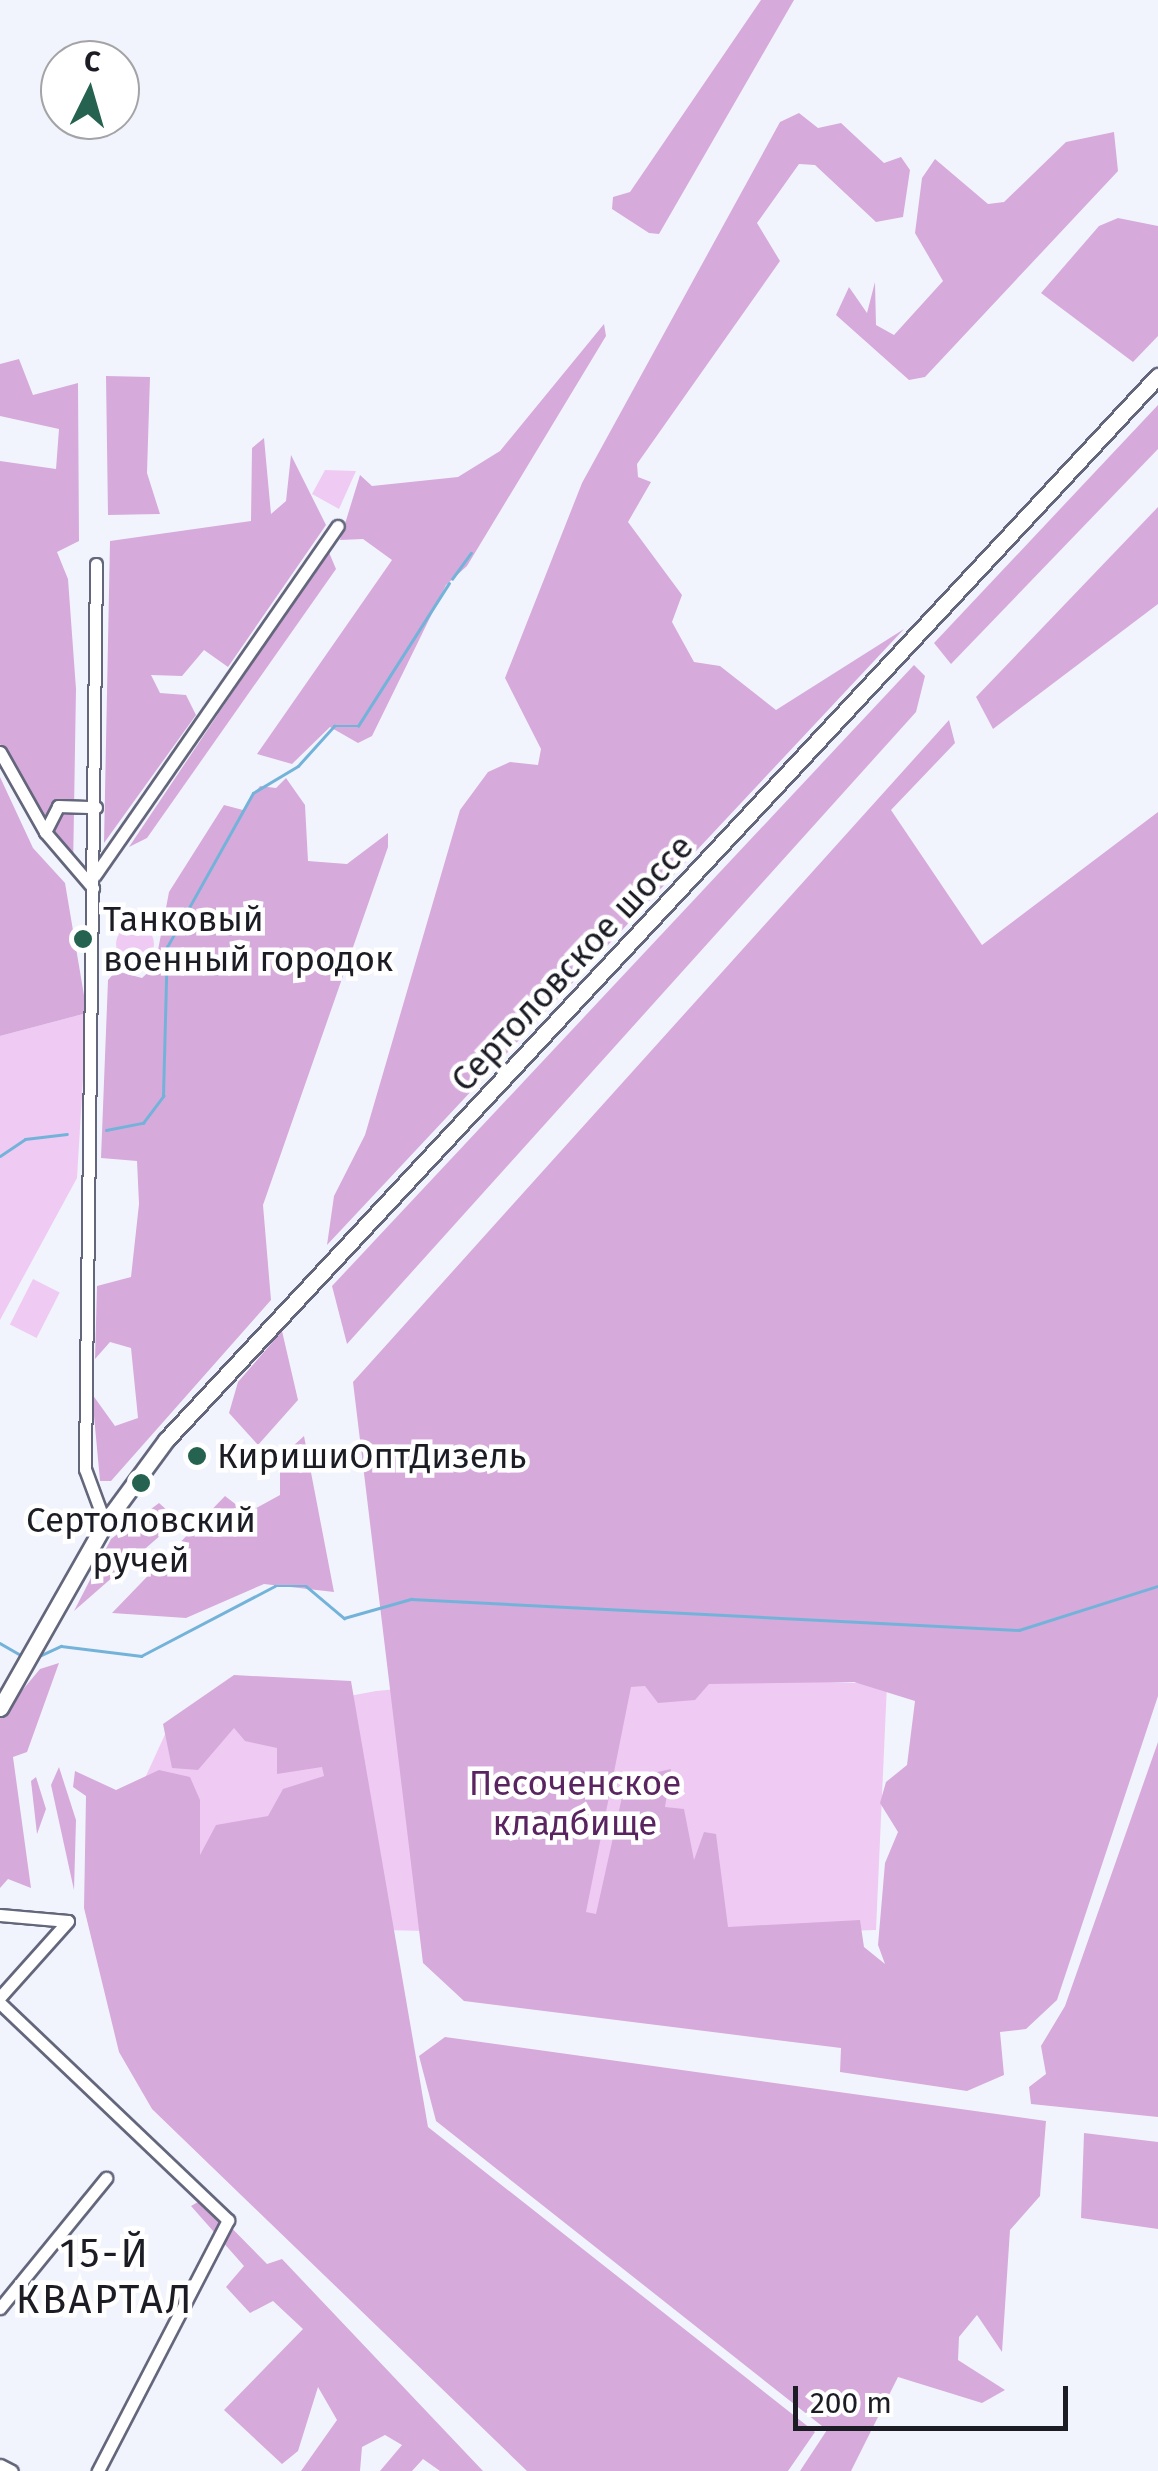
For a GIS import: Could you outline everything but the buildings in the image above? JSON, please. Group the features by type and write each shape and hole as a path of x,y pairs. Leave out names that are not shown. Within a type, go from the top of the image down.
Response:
{"main road":[{"name":"Сертоловское шоссе","path":"0,1708 44,1637 104,1523 175,1429 1158,376"}],"street":[{"path":"93,883 338,526"},
{"path":"96,564 85,1469 104,1523"},
{"path":"0,752 45,832 93,883"},
{"path":"45,832 58,806 96,807"},
{"path":"0,1915 68,1921 0,2000 228,2220 98,2471"},
{"path":"0,2308 106,2178"},
{"path":"0,2465 12,2471"}],"green space":[{"path":"761,0 794,0 659,234 649,233 612,209 613,197 630,192"},
{"path":"799,113 818,128 841,123 884,163 901,157 910,170 903,217 876,222 815,165 799,164 757,223 780,261 637,464 638,477 651,482 628,522 682,595 672,622 694,662 720,666 776,710 904,629 327,1245 334,1196 365,1135 460,810 488,772 510,762 538,765 541,749 505,678 582,483 780,122"},
{"path":"1114,132 1118,171 925,377 909,380 836,315 849,287 867,313 875,282 876,325 894,335 943,281 915,233 922,178 935,159 988,204 1004,202 1066,142"},
{"path":"1118,218 1158,226 1158,336 1133,362 1041,293 1099,226"},
{"path":"604,324 606,336 467,566 446,585 372,736 358,743 330,727 292,764 257,754 392,560 363,539 340,540 360,475 372,486 458,477 500,451"},
{"path":"19,359 33,395 78,383 79,541 57,552 68,579 76,689 73,871 0,744 0,461 56,469 59,429 0,416 0,364"},
{"path":"106,376 150,377 147,473 160,514 108,515"},
{"path":"1158,405 1158,449 951,664 934,643"},
{"path":"264,438 271,514 286,501 291,455 326,525 228,667 204,650 182,676 151,675 160,693 186,695 196,715 104,843 110,541 251,521 252,448"},
{"path":"325,470 356,471 339,509 312,494"},
{"path":"1158,507 1158,604 993,729 976,697"},
{"path":"328,550 336,569 147,838 129,847"},
{"path":"914,665 925,676 916,712 347,1344 332,1286"},
{"path":"949,720 955,743 891,810 982,945 1158,812 1158,1696 1057,2000 1026,2029 1000,2032 1004,2075 967,2091 840,2072 841,2048 464,2001 423,1963 353,1382","holes":["854,1682 915,1701 907,1765 886,1782 880,1803 898,1832 885,1863 878,1945 885,1964 864,1947 860,1920 728,1927 716,1834 704,1832 694,1860 684,1809 665,1807 671,1769 626,1779 596,1914 586,1912 631,1687 645,1686 658,1703 695,1700 709,1684"]},
{"path":"0,777 33,848 65,883 87,1013 0,1036"},
{"path":"286,778 305,805 308,861 347,864 388,833 388,847 263,1205 271,1300 111,1481 100,1481 92,1394 115,1426 138,1418 131,1348 110,1342 95,1359 97,1286 131,1277 139,1204 137,1161 101,1158 108,980 116,971 142,978 155,966 169,892 224,805 243,810 260,786 276,788"},
{"path":"135,925 148,931 154,944 148,957 135,963 122,957 116,944 122,931"},
{"path":"87,1013 77,1178 0,1320 0,1036"},
{"path":"33,1279 60,1293 37,1338 10,1324"},
{"path":"282,1331 298,1400 258,1445 229,1413 238,1382"},
{"path":"304,1436 334,1592 264,1584 186,1618 112,1613 225,1496 247,1513 280,1495 280,1458"},
{"path":"159,1503 178,1520 74,1611 111,1539"},
{"path":"59,1663 27,1752 13,1757 31,1888 8,1879 0,1888 0,1717 40,1669"},
{"name":"Песоченское кладбище","path":"570,1673 887,1684 876,1930 680,1937 88,1923 86,1907 167,1730 376,1691"},
{"path":"234,1675 351,1681 428,2127 815,2432 788,2471 527,2471 152,2109 119,2052 84,1908 86,1796 73,1787 75,1771 116,1790 159,1770 190,1777 200,1800 200,1855 216,1825 268,1816 283,1789 324,1776 322,1767 277,1774 277,1748 245,1741 234,1728 198,1770 172,1768 163,1724"},
{"path":"1158,1742 1158,2117 1031,2104 1029,2087 1046,2074 1041,2046 1065,2006"},
{"path":"59,1767 76,1820 74,1890 51,1785"},
{"path":"36,1777 46,1809 37,1834 31,1781"},
{"path":"445,2037 1046,2121 1040,2196 1010,2230 1002,2352 977,2315 959,2337 958,2360 1005,2390 982,2403 898,2377 851,2471 800,2471 827,2430 436,2121 419,2056"},
{"path":"1084,2133 1158,2142 1158,2229 1081,2218"},
{"path":"203,2199 267,2264 282,2259 483,2471 440,2471 423,2459 412,2471 380,2471 402,2445 385,2435 362,2447 360,2471 301,2471 337,2420 318,2387 298,2451 282,2464 224,2410 303,2329 273,2301 250,2313 226,2287 244,2266 191,2206"}],"waterway":[{"path":"452,579 471,553"},
{"path":"106,1130 143,1123 163,1096 167,947 253,793 298,766 334,726 358,726 449,583"},
{"path":"0,1156 25,1139 67,1134"},
{"name":"Сертоловский ручей","path":"33,1659 61,1646 141,1656 275,1586 306,1586 344,1618 411,1599 1019,1630 1158,1586"},
{"name":"Сертоловский ручей","path":"0,1643 21,1655"}],"place":[{"name":"Танковый военный городок","path":"83,939"},
{"name":"КиришиОптДизель","path":"197,1456"},
{"name":"Сертоловский ручей","path":"141,1483"}],"district":[{"name":"15-Й КВАРТАЛ","path":"105,2277"}]}
